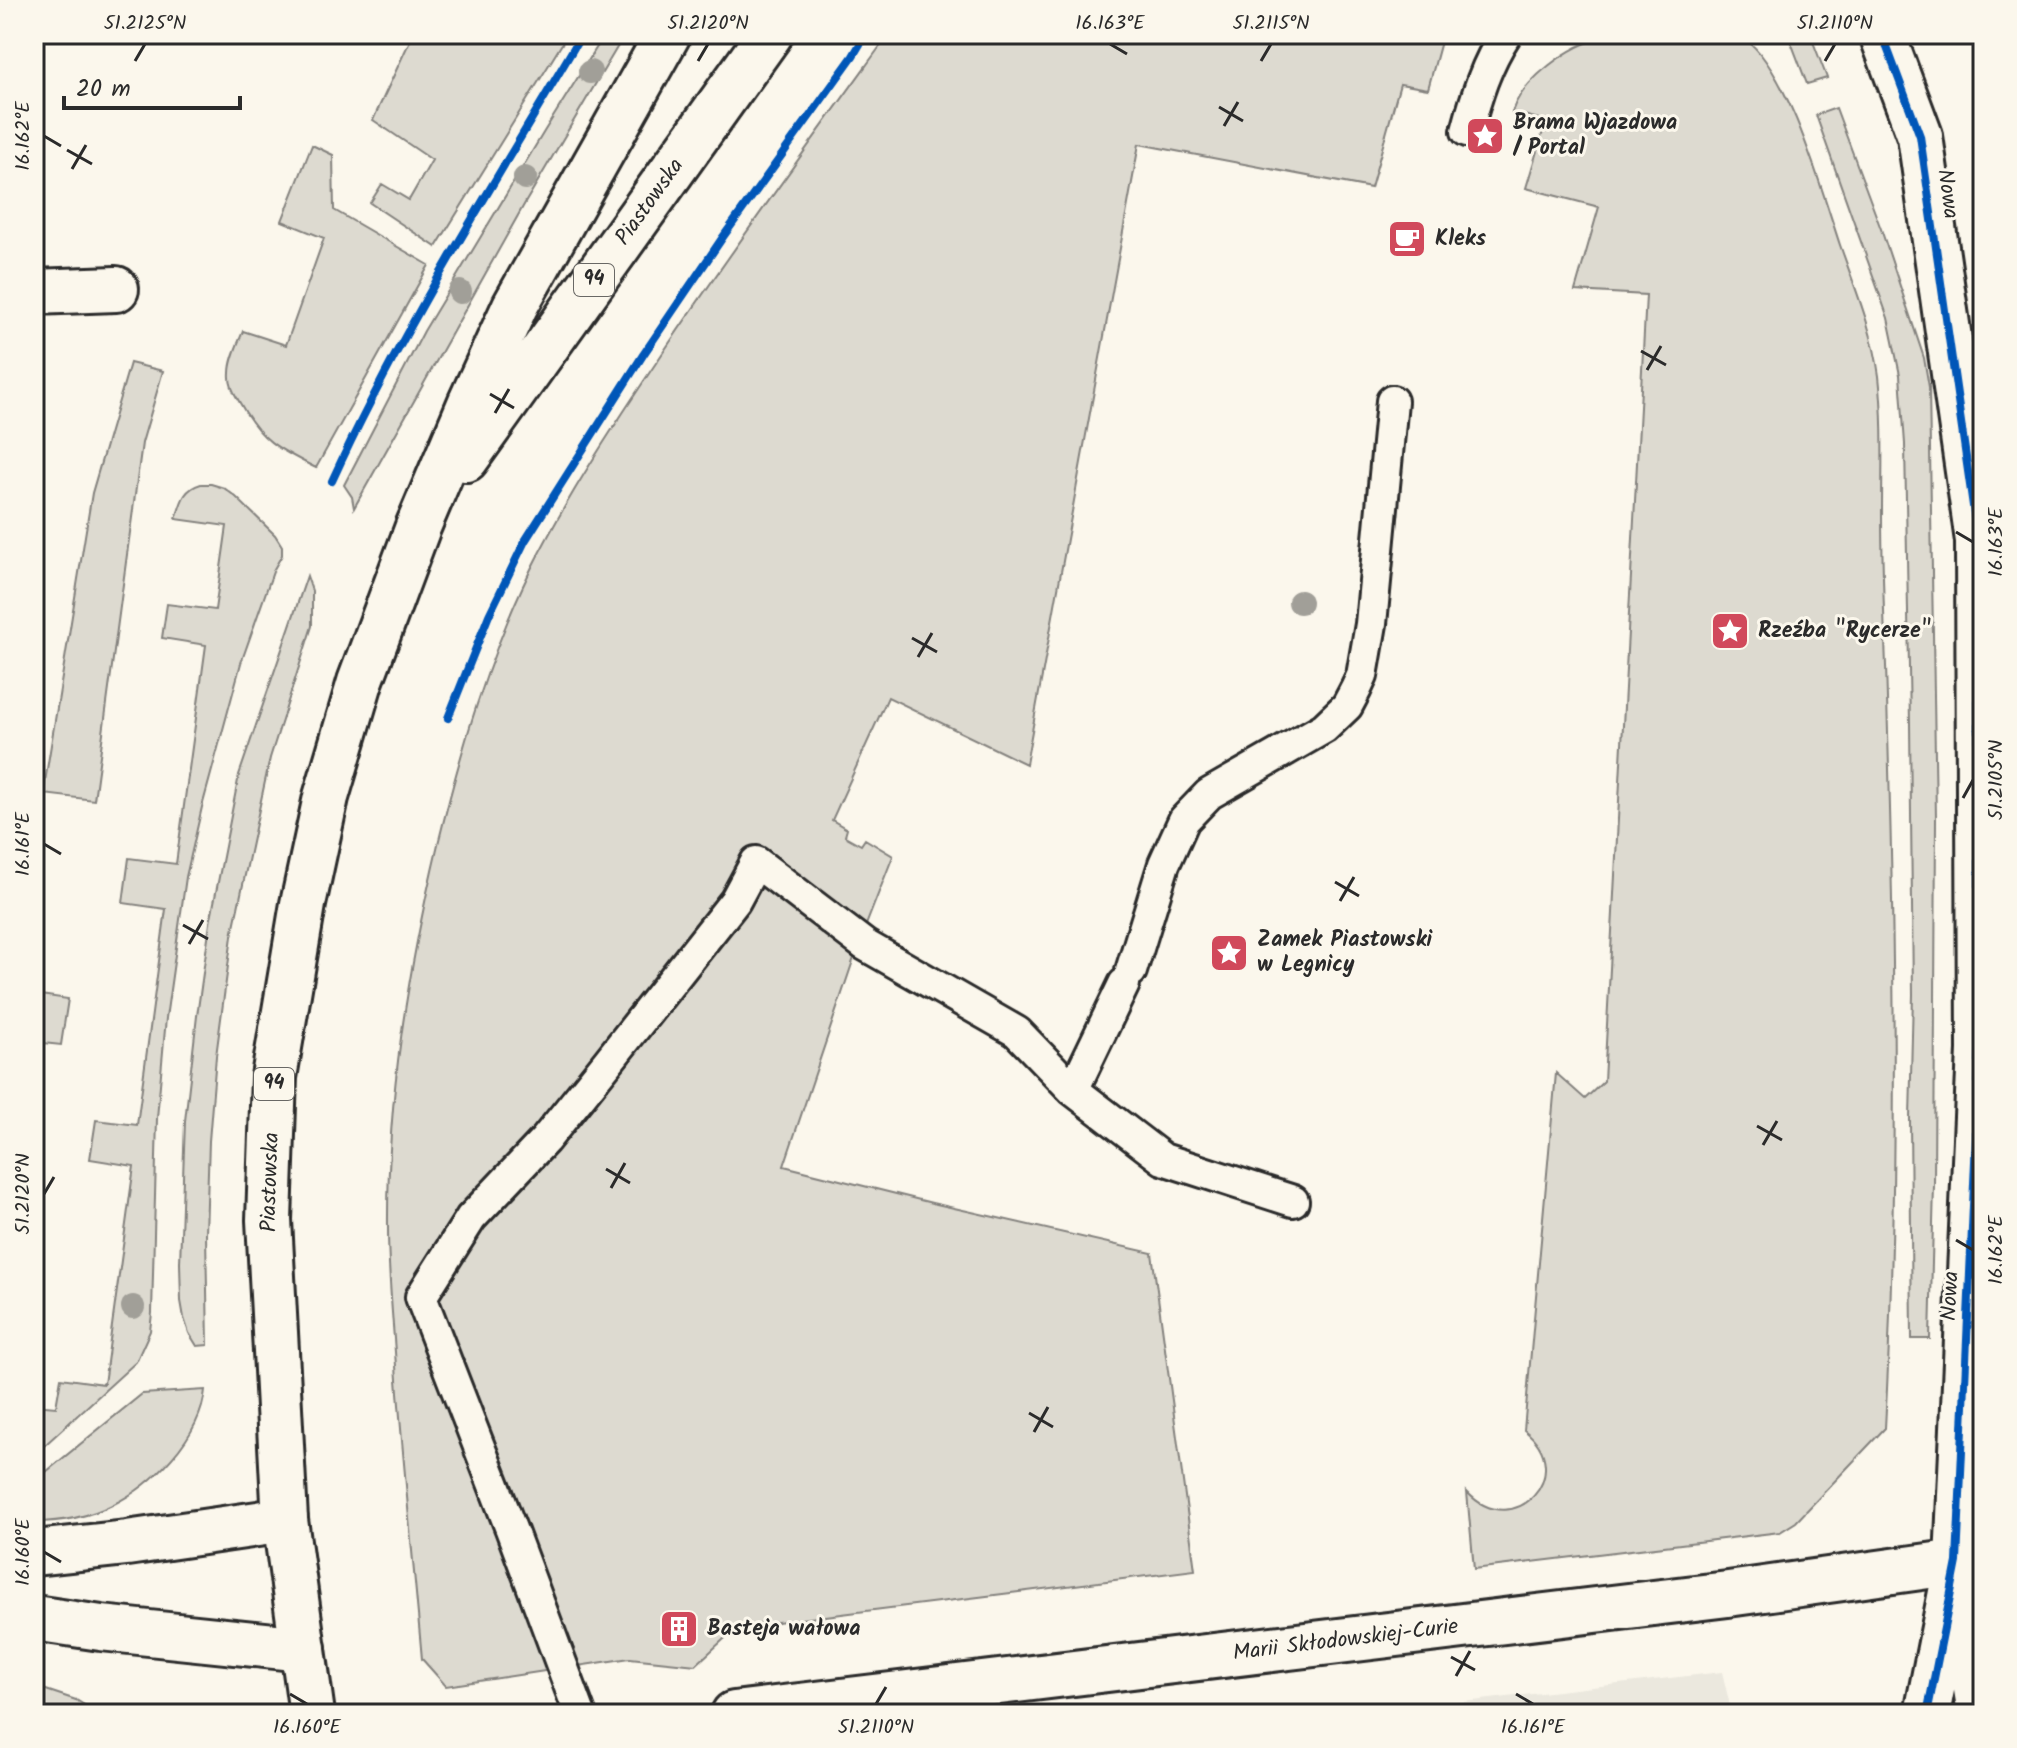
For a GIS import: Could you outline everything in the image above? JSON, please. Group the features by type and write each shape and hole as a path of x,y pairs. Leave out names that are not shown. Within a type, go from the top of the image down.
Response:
{"street":[{"name":"Piastowska","path":"312,1714 285,1520 269,1220 274,1077 303,904 326,797 360,682 418,527 515,306 668,34"},
{"name":"Piastowska","path":"418,527 770,34"},
{"name":"Nowa","path":"1882,34 1920,136 1979,524 1981,1050 1957,1562"},
{"path":"34,292 116,289"},
{"path":"34,1553 285,1520"},
{"path":"1927,1714 1957,1562"},
{"path":"1957,1562 1980,1714"},
{"name":"Marii Skłodowskiej-Curie","path":"734,1714 1728,1594 1957,1562"},
{"path":"34,1618 303,1649"}],"lane":[{"path":"1467,131 1477,92 1506,34"},
{"path":"1073,1090 1128,977 1164,864 1184,820 1209,794 1324,728 1347,706 1356,689 1362,676 1371,624 1392,401"},
{"path":"580,1714 421,1297 471,1218 545,1140 590,1085 735,901 756,862 865,945 1017,1032 1073,1090 1163,1159 1293,1201"}],"shaded area":[{"path":"413,34 568,34 436,247 370,203 382,184 409,200 432,160 373,120"},
{"path":"605,34 625,34 525,203 354,508 352,497 344,485 424,331"},
{"path":"889,34 1443,34 1428,89 1400,84 1371,188 1139,144 1026,764 888,697 832,820 847,829 845,836 861,845 865,839 893,856 859,943 784,1166 1152,1253 1195,1570 737,1627 696,1665 630,1658 446,1686 422,1659 398,1390 388,1228 391,1131 401,1035 427,892 456,774 502,636 531,569 561,513 611,431 692,311"},
{"path":"1648,34 1726,34 1745,39 1761,54 1789,104 1814,165 1863,310 1879,376 1894,1047 1892,1238 1885,1428 1796,1522 1780,1532 1474,1569 1467,1492 1485,1506 1503,1510 1520,1506 1534,1496 1543,1482 1545,1465 1539,1447 1524,1430 1556,1073 1585,1099 1604,1081 1646,295 1575,291 1599,207 1526,188 1546,121 1512,112 1526,88 1563,56 1603,38"},
{"path":"1788,34 1810,34 1827,78 1807,84"},
{"path":"1836,108 1924,358 1929,387 1936,818 1930,1339 1912,1339 1910,724 1905,444 1900,375 1888,318 1816,115"},
{"path":"312,145 333,155 334,210 429,265 316,468 281,449 255,427 232,389 230,377 233,357 243,331 286,345 324,238 282,221"},
{"path":"130,363 163,371 142,443 94,800 43,794 92,493"},
{"path":"201,484 224,488 236,497 275,535 282,546 282,555 274,569 241,663 186,877 166,1018 157,1118 150,1331 136,1362 34,1455 34,1405 56,1407 61,1378 104,1384 134,1166 90,1159 96,1120 137,1125 166,909 123,903 129,858 176,864 206,645 162,638 167,604 215,610 227,526 176,519 186,493"},
{"path":"307,576 312,591 312,626 270,758 232,936 216,1056 209,1141 206,1234 208,1345 197,1346 184,1318 180,1263 185,1121 210,923 239,775"},
{"path":"34,994 68,999 61,1045 34,1042"},
{"path":"205,1390 202,1408 185,1442 143,1485 93,1513 64,1520 34,1522 34,1489 41,1476 142,1394"},
{"path":"1722,1672 1732,1714 1361,1714"},
{"path":"34,1686 76,1700 99,1714 34,1714"}],"cycle path":[{"path":"332,481 420,310 582,34"},
{"path":"448,718 489,615 525,541 643,355 866,34"},
{"path":"1882,34 1920,136 1978,541 1980,1050 1957,1562 1927,1714"}],"place":[{"name":"Brama Wjazdowa / Portal","path":"1485,136"},
{"name":"Kleks","path":"1407,239"},
{"name":"Rzeźba \"Rycerze\"","path":"1730,631"},
{"name":"Zamek Piastowski w Legnicy","path":"1229,953"},
{"name":"Basteja wałowa","path":"679,1629"}]}
